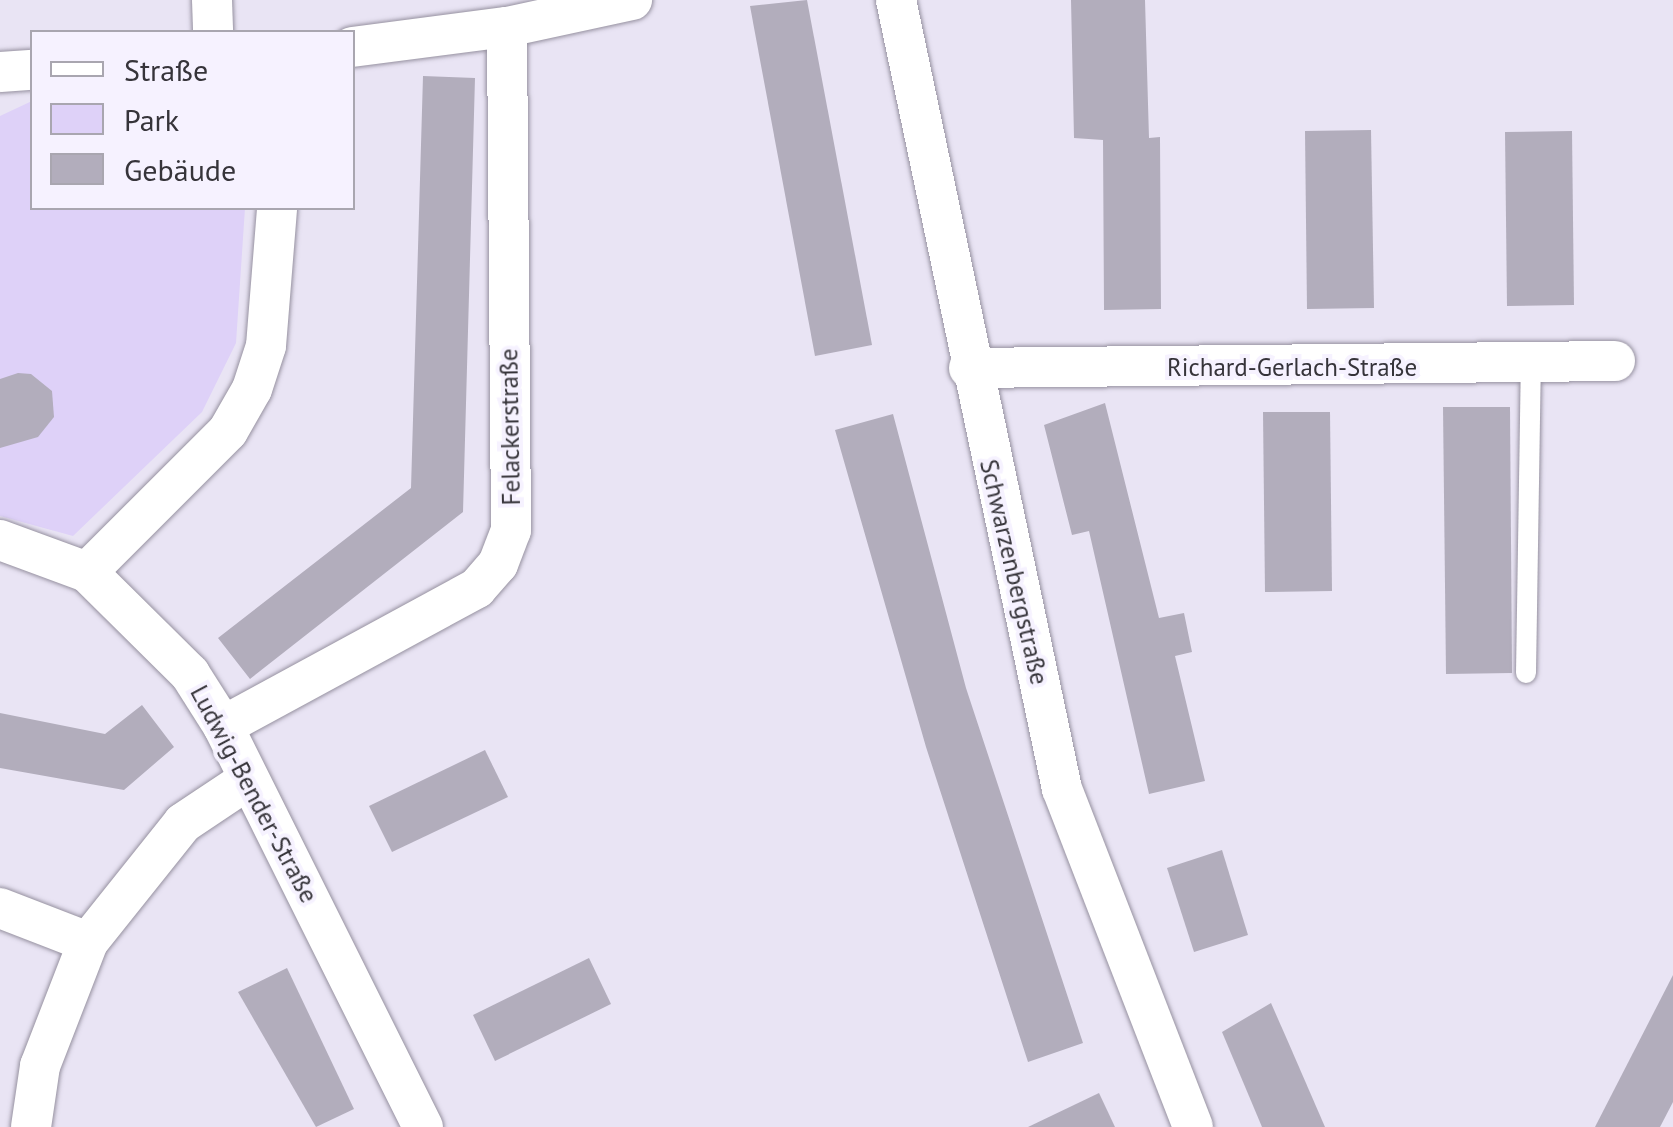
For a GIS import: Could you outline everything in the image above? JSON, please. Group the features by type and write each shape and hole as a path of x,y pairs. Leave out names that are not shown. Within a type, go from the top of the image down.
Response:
{"street":[{"path":"212,0 213,30"},
{"path":"355,47 507,27 632,0"},
{"name":"Schwarzenbergstraße","path":"896,0 969,368 1062,789 1193,1127"},
{"name":"Felackerstraße","path":"222,726 476,588 498,564 511,530 507,27"},
{"path":"0,72 30,70"},
{"path":"87,572 228,432 252,389 266,346 277,210"},
{"name":"Richard-Gerlach-Straße","path":"969,368 1530,366 1614,361"},
{"name":"Ludwig-Bender-Straße","path":"0,540 87,572 190,674 222,726 423,1127"},
{"path":"31,1127 40,1066 88,942 183,823 249,779"},
{"path":"0,908 88,942"}],"lane":[{"path":"1526,673 1530,366"}],"green space":[{"path":"30,102 30,210 245,210 236,343 202,412 73,536 0,516 0,116"}],"building":[{"path":"807,0 872,345 815,356 750,6"},
{"path":"1071,0 1145,0 1149,138 1160,137 1161,309 1104,310 1103,140 1074,138"},
{"path":"423,76 475,78 463,512 250,679 218,638 411,488"},
{"path":"1371,130 1374,308 1307,309 1305,131"},
{"path":"1572,131 1574,305 1507,306 1505,132"},
{"path":"18,373 31,374 52,391 54,417 38,437 0,448 0,379"},
{"path":"1105,403 1159,618 1184,613 1192,652 1175,656 1205,781 1149,794 1089,531 1072,535 1044,425"},
{"path":"1443,407 1510,407 1512,673 1446,674"},
{"path":"1263,412 1330,412 1332,591 1265,592"},
{"path":"893,414 966,688 1083,1043 1028,1062 926,747 835,430"},
{"path":"142,705 174,747 124,790 0,768 0,713 105,734"},
{"path":"485,750 508,797 392,852 369,806"},
{"path":"1222,850 1248,935 1194,952 1167,868"},
{"path":"589,958 611,1004 495,1061 473,1015"},
{"path":"287,968 354,1109 316,1127 238,992"},
{"path":"1673,975 1673,1102 1660,1127 1595,1127"},
{"path":"1271,1003 1325,1127 1262,1127 1222,1032"},
{"path":"1099,1093 1115,1127 1028,1127"}]}
